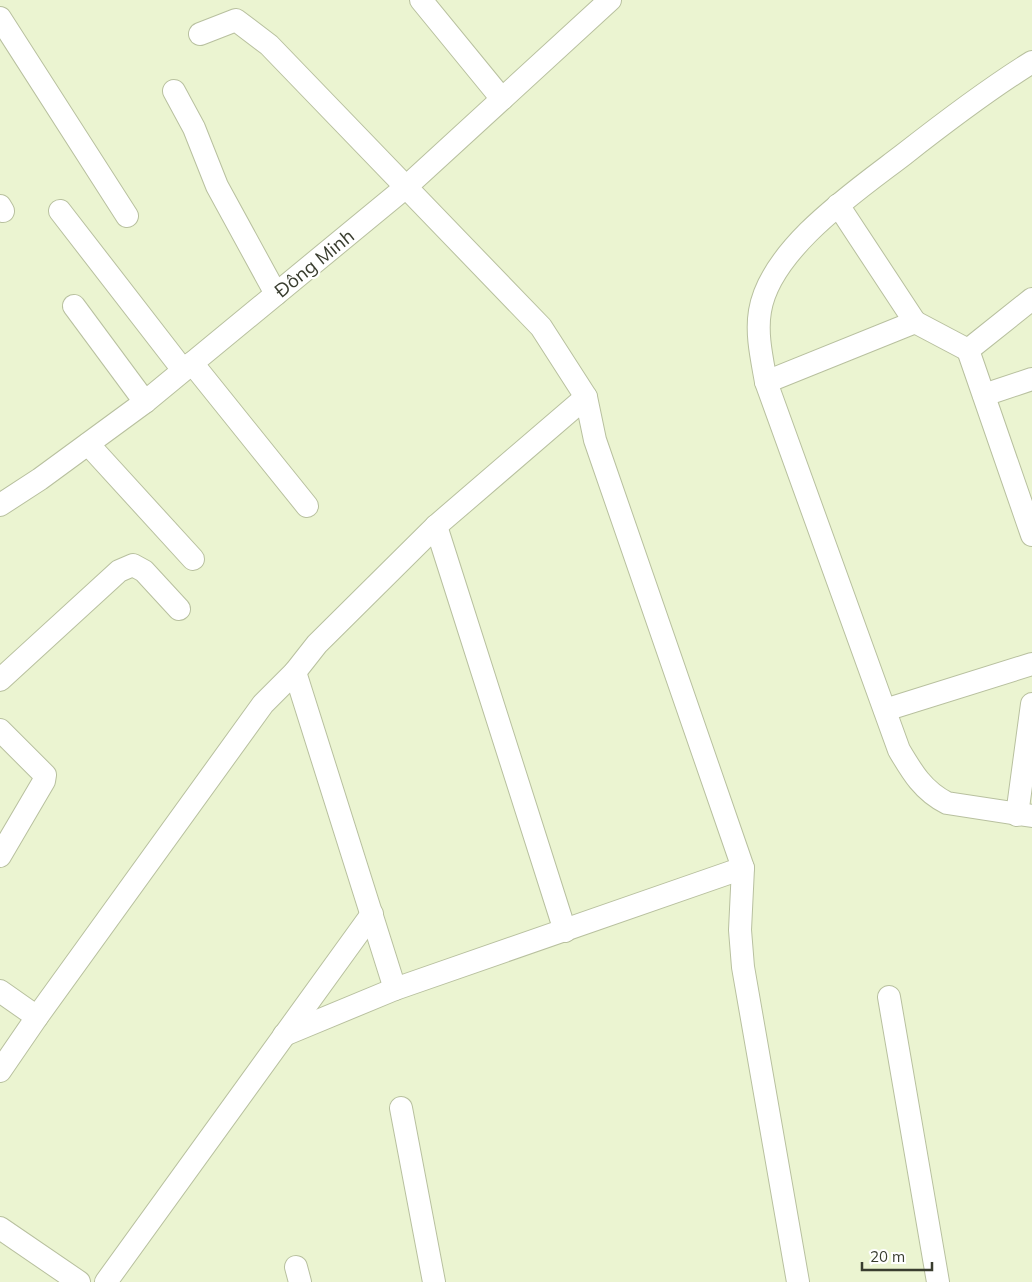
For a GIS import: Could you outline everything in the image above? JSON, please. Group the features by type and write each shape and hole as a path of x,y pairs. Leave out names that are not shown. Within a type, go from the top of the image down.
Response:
{"street":[{"path":"421,0 502,100"},
{"name":"Đông Minh","path":"0,504 88,444 145,402 406,187 610,0"},
{"path":"0,18 127,216"},
{"path":"200,34 236,20 269,46 541,327 586,397 595,440 742,868 740,930 743,967 798,1282"},
{"path":"1032,62 985,91 838,205 812,228 782,263 768,287 760,311 759,341 766,382 899,750 918,781 935,797 947,803 1024,816 1032,704"},
{"path":"174,91 194,128 217,186 276,294"},
{"path":"838,205 915,322 968,350 1032,535"},
{"path":"60,212 188,367 307,506"},
{"path":"968,350 1032,299"},
{"path":"74,306 145,402"},
{"path":"766,382 915,322"},
{"path":"984,395 1032,378"},
{"path":"0,1071 37,1016 263,704 295,672 317,644 436,526 586,397"},
{"path":"88,444 193,559"},
{"path":"436,526 565,931"},
{"path":"0,680 119,571 133,565 144,571 180,609"},
{"path":"885,710 1032,664"},
{"path":"295,672 396,990"},
{"path":"0,730 45,775 44,781 0,856"},
{"path":"284,1035 396,990 742,868"},
{"path":"106,1282 372,914"},
{"path":"0,991 37,1016"},
{"path":"889,997 938,1282"},
{"path":"401,1108 434,1282"},
{"path":"0,1228 79,1282"}]}
